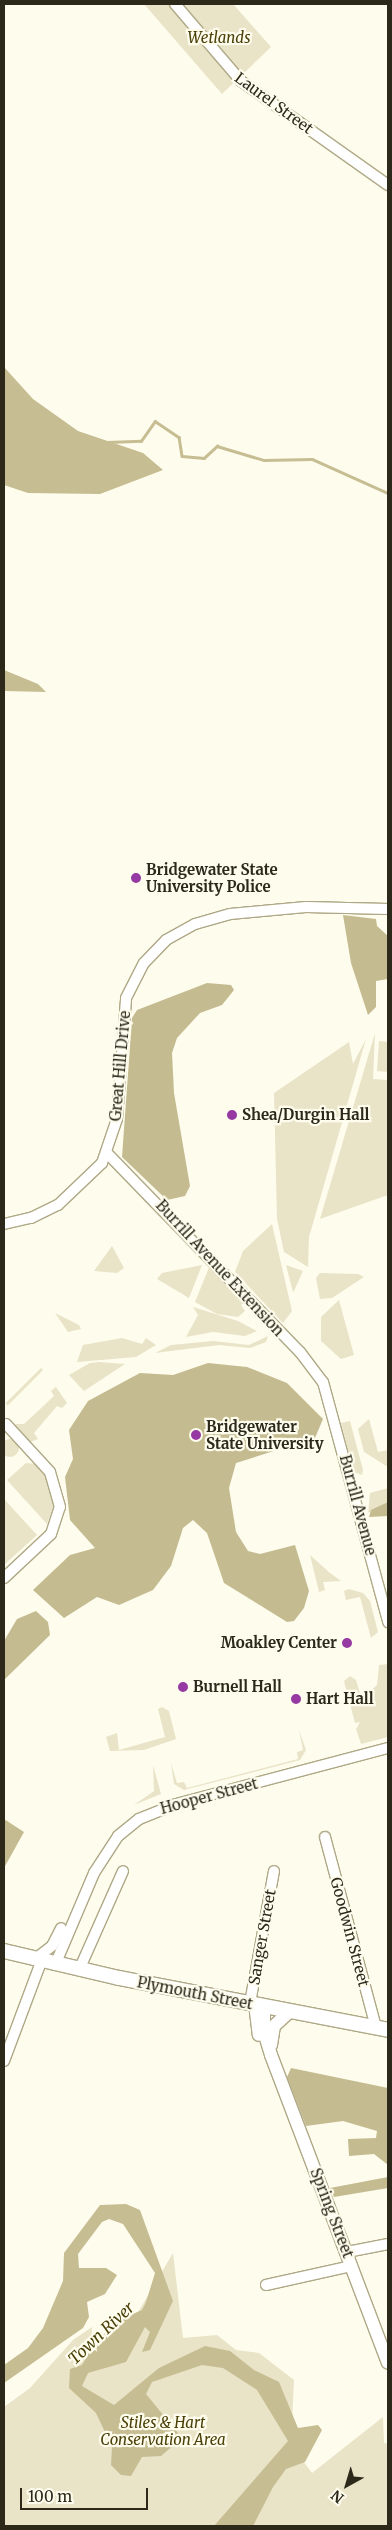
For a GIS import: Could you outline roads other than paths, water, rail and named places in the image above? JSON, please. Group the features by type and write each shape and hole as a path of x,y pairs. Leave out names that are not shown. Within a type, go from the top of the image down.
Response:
{"main road":[{"name":"Plymouth Street","path":"4,1951 79,1970 382,2029"}],"street":[{"name":"Laurel Street","path":"175,4 241,81 388,185"},
{"name":"Great Hill Drive","path":"4,1224 38,1216 67,1199 91,1178 107,1153 118,1107 126,998 140,969 162,943 195,924 230,914 306,907 388,909"},
{"name":"Burrill Avenue Extension","path":"107,1153 300,1352 326,1388"},
{"name":"Burrill Avenue","path":"326,1388 388,1622"},
{"path":"4,1578 51,1534 60,1507 50,1472 6,1424"},
{"name":"Hooper Street","path":"55,1965 107,1853 128,1825 161,1808 388,1748"},
{"name":"Goodwin Street","path":"325,1836 382,2029"},
{"path":"4,2061 38,1961 54,1943 81,1887 107,1853"},
{"path":"79,1970 123,1871"},
{"name":"Sanger Street","path":"256,2004 274,1871"},
{"name":"Spring Street","path":"256,2004 272,2059 348,2252 388,2363"},
{"path":"272,2059 272,2030 290,2011"},
{"path":"348,2252 388,2244"},
{"path":"266,2285 352,2266"}],"waterway":[{"path":"107,442 141,441 155,421 179,437 182,456 204,458 217,446 264,460 312,459 388,493"}],"place":[{"name":"Bridgewater State University Police","path":"136,878"},
{"name":"Shea/Durgin Hall","path":"232,1115"},
{"name":"Bridgewater State University","path":"196,1435"},
{"name":"Moakley Center","path":"347,1643"},
{"name":"Burnell Hall","path":"183,1687"},
{"name":"Hart Hall","path":"296,1699"}],"park label":[{"name":"Wetlands","path":"219,38"},
{"name":"Stiles & Hart Conservation Area","path":"163,2430"}],"water label":[{"name":"Town River","path":"101,2333"}]}
